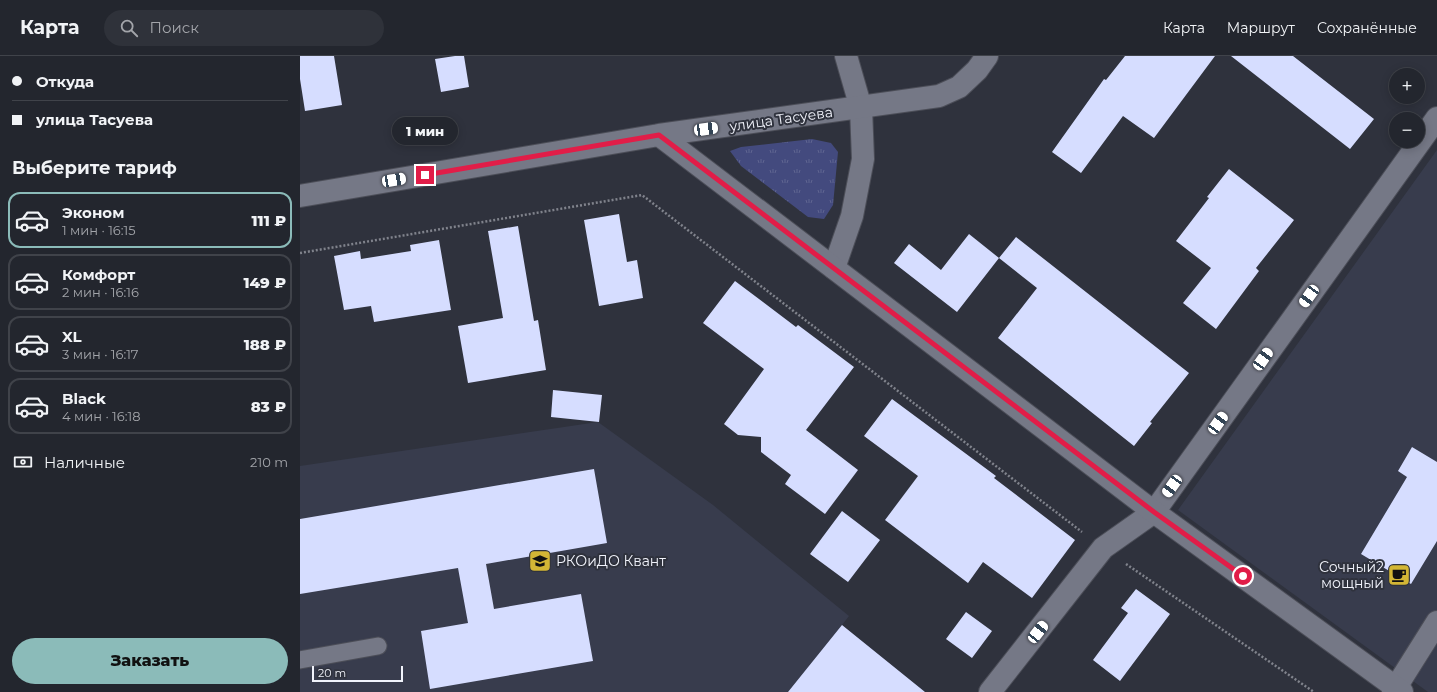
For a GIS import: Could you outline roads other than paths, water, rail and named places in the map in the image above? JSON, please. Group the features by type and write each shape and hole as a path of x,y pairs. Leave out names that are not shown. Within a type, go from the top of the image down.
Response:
{"street":[{"path":"834,268 852,216 863,159 861,108 846,56"},
{"name":"улица Тасуева","path":"300,196 659,135 940,96 959,87 978,70 987,56"},
{"path":"990,692 1104,548 1154,512 1437,118"},
{"path":"659,135 1154,512 1397,690 1437,622"}],"lane":[{"path":"300,660 378,646"}],"place":[{"name":"РКОиДО Квант","path":"540,561"},
{"name":"Сочный2 мощный","path":"1399,575"}]}
